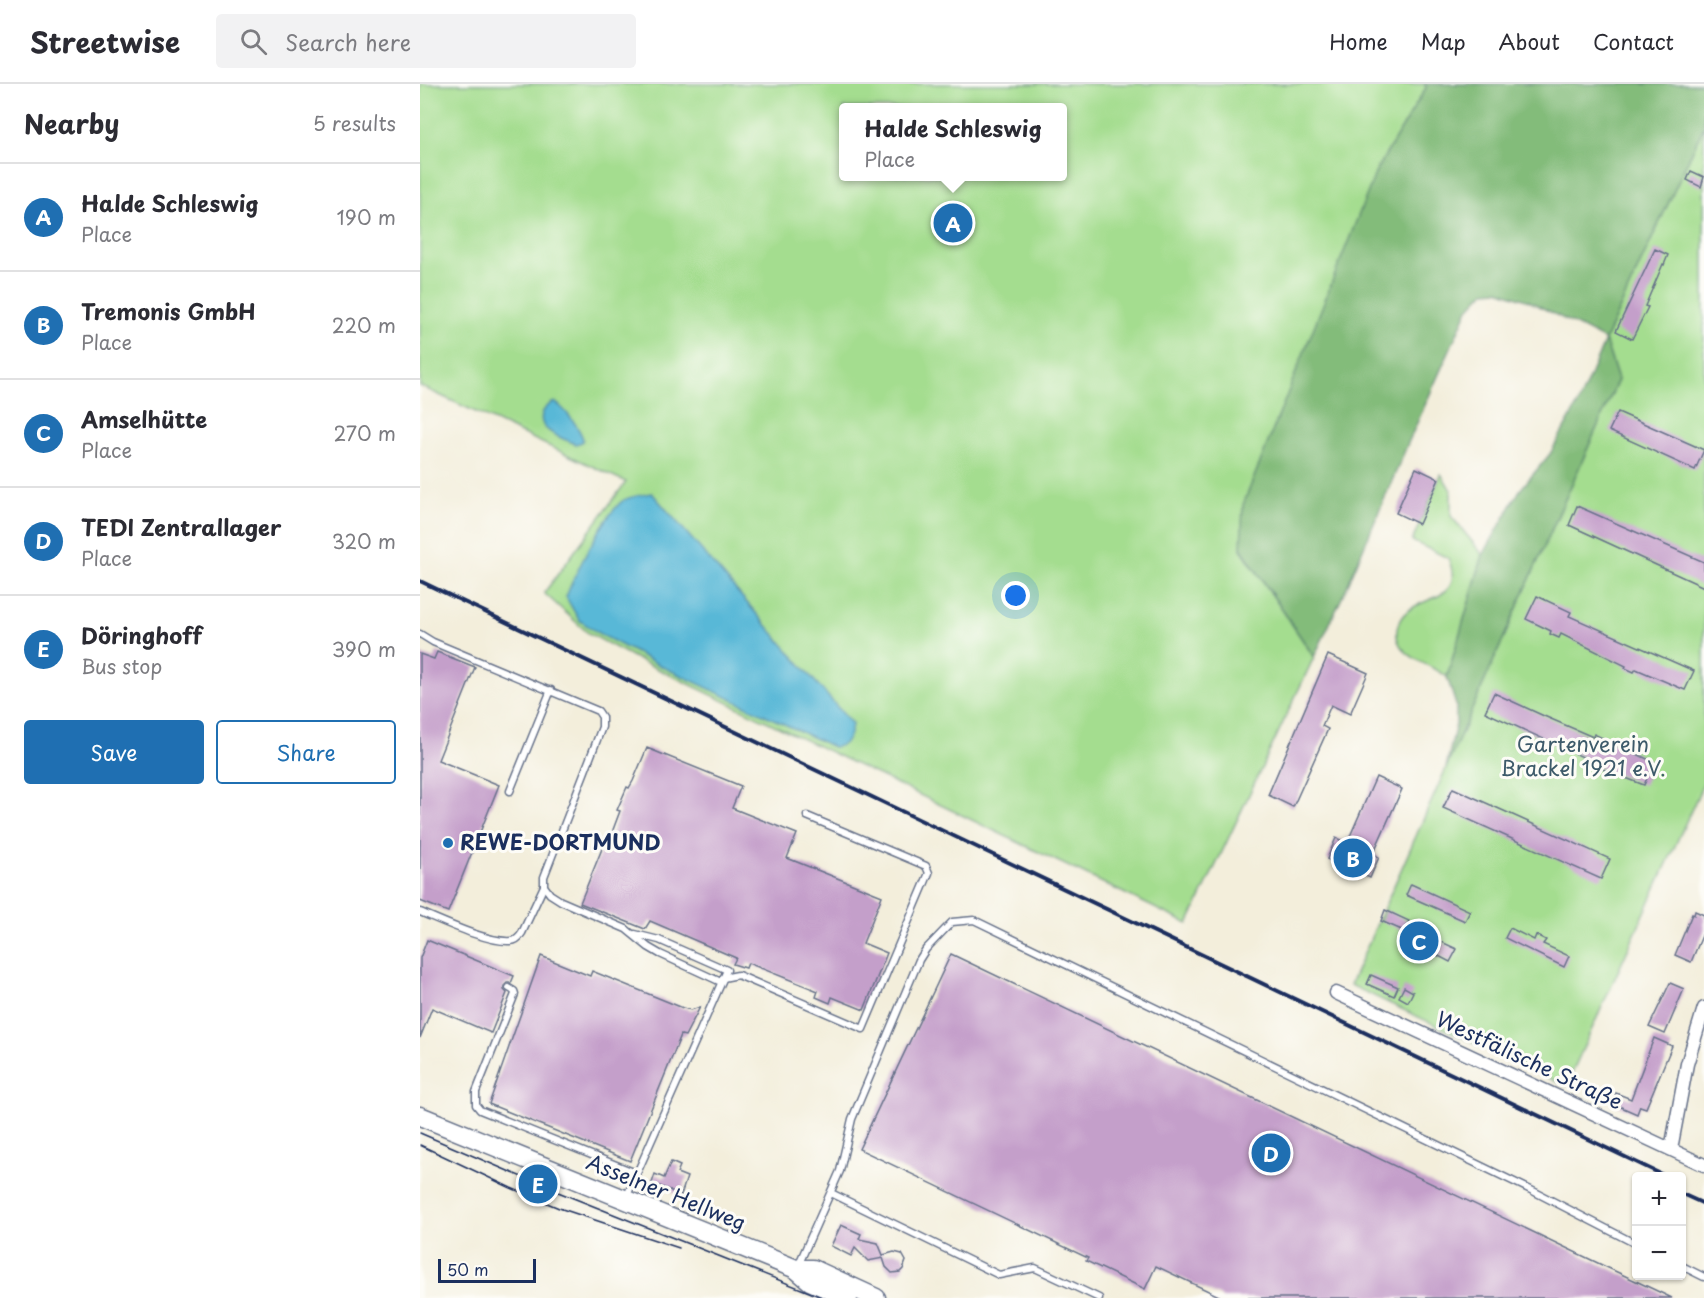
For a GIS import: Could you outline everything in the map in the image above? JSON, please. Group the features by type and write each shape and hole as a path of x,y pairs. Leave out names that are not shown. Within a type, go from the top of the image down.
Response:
{"main road":[{"name":"Asselner Hellweg","path":"420,1116 796,1269"},
{"path":"796,1269 810,1281 848,1298"},
{"path":"796,1269 813,1269 876,1298"}],"street":[{"name":"Westfälische Straße","path":"1336,993 1704,1165"},
{"path":"1671,1149 1687,1064 1704,1008"}],"lane":[{"path":"420,634 598,711 602,717 602,726 544,877 544,886 518,939 511,941 490,939 420,912"},
{"path":"510,791 551,690"},
{"path":"544,886 550,894 561,901 626,929 660,954 722,980 738,975 863,1029 929,873 926,866 807,816"},
{"path":"796,1269 840,1171 852,1119 919,960 926,949 952,922 974,920 1535,1192 1632,1242"},
{"path":"625,1200 728,970 659,940 634,934"},
{"path":"509,988 515,994 476,1092 476,1105 480,1110 636,1173"},
{"path":"497,1017 502,1024"},
{"path":"831,1193 999,1275 1035,1268 1099,1298"},
{"path":"1686,1268 1704,1277"}],"green space":[{"path":"420,84 1425,84 1426,88 1377,169 1241,549 1314,657 1188,924 637,659 588,633 544,593 626,482 420,386"},
{"path":"1425,84 1704,84 1704,126 1605,340 1529,301 1498,290 1485,291 1468,309 1314,657 1241,548 1243,505 1377,169 1426,88"},
{"name":"Gartenverein Brackel 1921 e.V.","path":"1704,126 1704,782 1566,1086 1350,985 1618,380 1605,340"},
{"path":"1605,340 1618,380 1446,768 1456,724 1456,705 1447,677 1483,555 1520,490 1550,454 1578,404"},
{"path":"1441,474 1451,490 1451,516 1483,555 1447,677 1409,654 1402,648 1397,638 1397,629 1402,617 1411,609 1443,593 1450,586 1452,574 1448,558 1412,541"}],"water":[{"path":"555,402 575,424 583,439 582,442 576,444 557,436 542,423 541,417 544,410"},
{"path":"652,493 852,724 845,743 833,747 663,667 600,634 579,620 566,597 590,547 621,502 631,497"}],"building":[{"path":"1691,171 1704,177 1701,187 1687,180"},
{"path":"1655,249 1668,255 1645,306 1648,307 1632,339 1616,331"},
{"path":"1618,412 1704,450 1695,470 1609,431"},
{"path":"1416,468 1439,479 1419,524 1396,513"},
{"path":"1577,506 1704,562 1704,587 1569,525"},
{"path":"1537,596 1571,612 1569,616 1694,671 1685,690 1636,669 1634,672 1625,668 1626,666 1561,634 1559,638 1550,634 1551,631 1526,619"},
{"name":"REWE-DORTMUND","path":"437,652 475,667 438,760 499,785 448,912 420,901 420,654 434,659"},
{"path":"1328,655 1368,673 1350,714 1331,705 1322,726 1328,729 1293,807 1268,795"},
{"path":"1494,693 1593,737 1594,734 1654,762 1644,785 1583,761 1585,758 1485,712"},
{"path":"647,748 741,786 732,808 797,834 787,858 882,896 863,943 887,953 864,1010 832,997 830,1003 816,997 818,991 748,963 746,968 733,964 736,958 650,921 645,929 580,903 608,834 611,835 620,811 617,810"},
{"path":"1376,777 1402,789 1373,854 1379,857 1370,878 1327,859 1336,838 1347,843"},
{"path":"1453,788 1610,859 1601,879 1443,808"},
{"path":"1411,884 1470,911 1465,921 1406,895"},
{"path":"1385,910 1409,921 1404,931 1381,921"},
{"path":"1695,911 1704,915 1704,931 1691,962 1675,955"},
{"path":"1407,926 1457,949 1450,962 1400,941"},
{"path":"1510,928 1534,940 1536,935 1546,940 1543,944 1569,956 1564,967 1505,938"},
{"path":"427,940 514,976 511,983 504,986 507,993 491,1033 432,1008 420,1038 420,958"},
{"path":"951,954 1672,1298 1223,1298 1156,1266 1145,1289 1086,1261 1088,1258 859,1149"},
{"path":"541,956 590,976 592,971 683,1008 691,1010 700,1007 685,1036 681,1035 630,1161 489,1104"},
{"path":"1371,975 1398,987 1394,996 1367,984"},
{"path":"1670,983 1684,989 1665,1034 1649,1027"},
{"path":"1404,987 1413,992 1408,1002 1399,997"},
{"path":"1654,1038 1672,1046 1646,1108 1640,1106 1637,1114 1612,1103 1616,1093 1631,1099"},
{"path":"671,1162 680,1166 677,1173 687,1177 681,1195 652,1183 655,1174 664,1178"},
{"path":"841,1225 861,1234 859,1239 878,1243 883,1255 894,1252 902,1254 906,1261 903,1269 892,1273 886,1267 883,1258 868,1261 855,1248 851,1256 831,1246"}],"tram line":[{"path":"420,1133 538,1184 824,1298"},
{"path":"420,1145 559,1208 679,1248"}],"railway":[{"path":"420,581 1657,1172"},
{"path":"1686,1196 1704,1204"}],"place":[{"name":"Halde Schleswig","path":"953,223"},
{"name":"REWE-DORTMUND","path":"448,843"},
{"name":"Tremonis GmbH","path":"1353,858"},
{"name":"Amselhütte","path":"1419,941"},
{"name":"TEDI Zentrallager","path":"1271,1153"},
{"name":"Döringhoff","path":"538,1184"}]}
